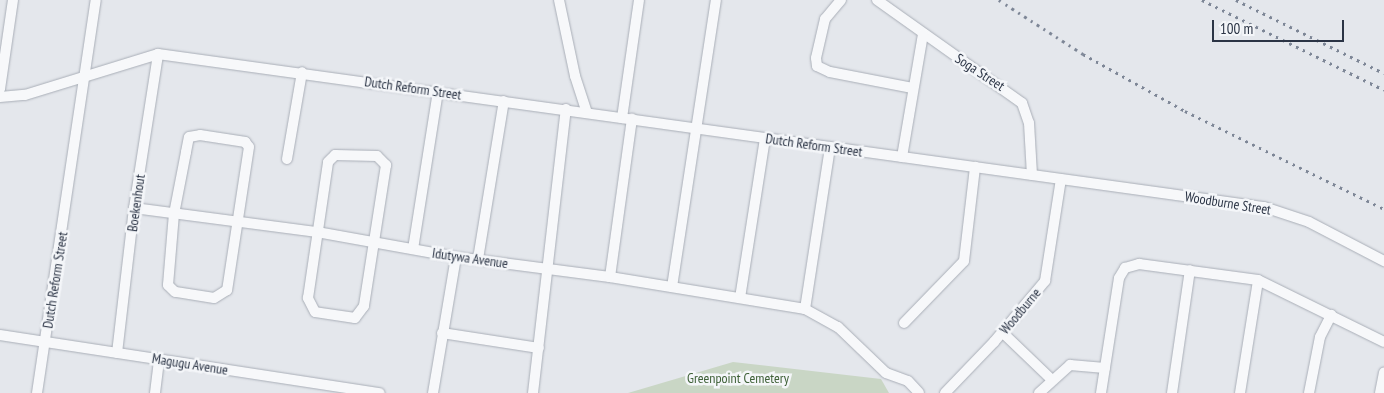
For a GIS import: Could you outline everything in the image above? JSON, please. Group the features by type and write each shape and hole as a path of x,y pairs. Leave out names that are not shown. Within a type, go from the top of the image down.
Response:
{"street":[{"path":"0,89 13,0"},
{"path":"0,97 25,94 86,74 96,0"},
{"path":"559,0 575,76 587,113"},
{"path":"610,276 639,0"},
{"path":"672,287 698,128 716,0"},
{"path":"841,0 825,19 816,58 817,66 830,72 912,88"},
{"name":"Soga Street","path":"877,0 1022,103 1029,124 1032,175"},
{"path":"0,11 11,12"},
{"path":"902,157 912,88 923,34"},
{"name":"Dutch Reform Street","path":"38,393 86,74 158,54 302,72 1061,179"},
{"name":"Boekenhout","path":"117,352 134,208 158,54"},
{"path":"287,159 302,72"},
{"path":"413,249 438,92"},
{"path":"478,260 504,101"},
{"path":"533,393 539,348 545,268 566,109"},
{"path":"200,135 245,142 249,147 238,221 227,290 214,298 175,292 169,288 174,214 190,137 200,135"},
{"path":"740,298 765,138"},
{"path":"805,309 830,147"},
{"path":"335,155 377,156 386,165 374,241 361,314 355,318 320,314 311,308 308,298 317,232 329,159 335,155"},
{"path":"904,323 964,261 975,167"},
{"name":"Woodburne Street","path":"1061,179 1264,207 1308,222 1384,261"},
{"name":"Woodburne","path":"945,393 1002,332 1041,286 1048,273 1061,179"},
{"name":"Idutywa Avenue","path":"134,208 317,232 456,257 610,276 805,309 838,327 886,374 908,381 920,393"},
{"path":"433,393 456,257"},
{"path":"1101,393 1121,272 1130,265 1138,264 1190,270 1258,280 1331,314 1384,342"},
{"path":"1172,393 1190,270"},
{"path":"1240,393 1258,280"},
{"path":"1309,393 1320,337 1331,314"},
{"path":"1002,332 1052,380"},
{"path":"442,333 539,348"},
{"name":"Magugu Avenue","path":"0,335 380,393"},
{"path":"154,393 159,359"},
{"path":"1039,393 1070,365 1105,368"},
{"path":"1380,393 1384,372"}],"green space":[{"name":"Greenpoint Cemetery","path":"733,362 881,379 889,393 628,393"}],"railway":[{"path":"999,0 1083,54 1185,111 1384,209"},
{"path":"1202,0 1384,90"},
{"path":"1236,0 1384,73"}]}
